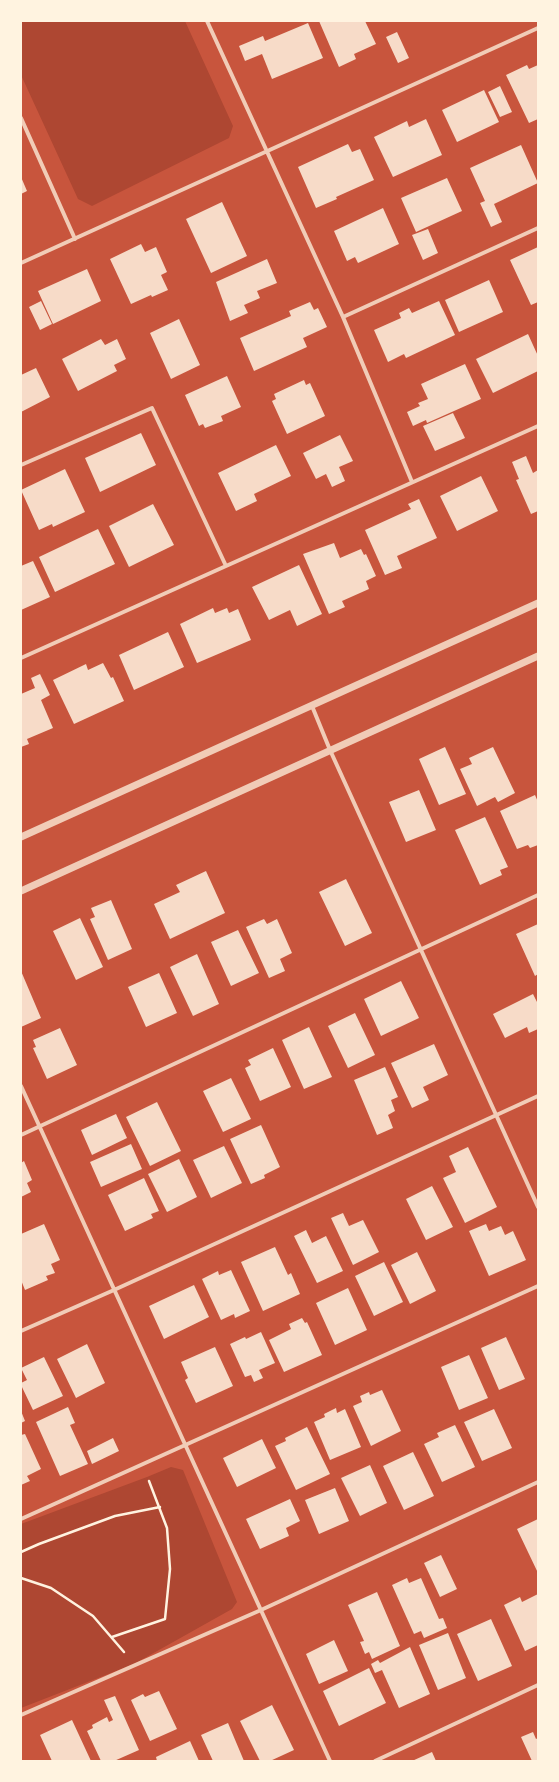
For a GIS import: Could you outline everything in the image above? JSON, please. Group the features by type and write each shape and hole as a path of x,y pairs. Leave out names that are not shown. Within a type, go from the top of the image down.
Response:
{"street":[{"path":"207,21 343,317 412,482"},
{"path":"21,263 538,28"},
{"path":"21,118 75,239"},
{"path":"343,317 538,228"},
{"path":"21,465 152,408 226,566"},
{"path":"21,658 538,426"},
{"path":"21,837 538,604"},
{"path":"21,891 538,656"},
{"path":"312,706 330,750 420,950 538,1207"},
{"path":"21,1135 538,895"},
{"path":"21,1086 330,1761"},
{"path":"21,1331 538,1096"},
{"path":"21,1519 538,1286"},
{"path":"21,1715 134,1664 261,1610 538,1482"},
{"path":"375,1761 538,1685"}],"path":[{"path":"112,1637 165,1619 170,1569 167,1528 147,1477"},
{"path":"21,1552 115,1516 160,1507"},
{"path":"21,1578 51,1588 93,1616 134,1664"}],"shaded area":[{"path":"21,21 185,21 233,126 229,138 92,206 78,199 21,75"},
{"path":"171,1467 183,1470 237,1602 232,1609 134,1664 21,1708 21,1524"}],"building":[{"path":"319,21 365,21 376,44 354,54 356,59 339,67"},
{"path":"308,23 323,58 272,79 262,54 245,61 239,46 263,36 265,41"},
{"path":"397,32 409,58 398,63 386,37"},
{"path":"527,65 529,69 538,65 538,119 529,123 506,75"},
{"path":"500,86 512,112 500,117 488,92"},
{"path":"484,90 499,122 457,142 442,110"},
{"path":"426,119 442,155 393,177 374,137 407,121 409,127"},
{"path":"348,144 352,152 360,149 374,180 336,197 337,199 316,208 298,167"},
{"path":"521,145 538,183 494,204 502,222 491,227 480,203 485,201 470,168"},
{"path":"21,177 27,191 21,194"},
{"path":"447,178 462,211 416,232 401,198"},
{"path":"222,202 247,256 211,273 186,219"},
{"path":"383,208 399,244 358,263 355,257 347,261 334,231"},
{"path":"428,229 438,253 423,260 412,235"},
{"path":"141,244 145,252 156,247 167,272 161,275 168,290 152,297 151,295 131,304 110,259"},
{"path":"538,247 538,302 531,305 510,260"},
{"path":"267,259 277,283 257,291 260,298 244,305 248,313 230,321 216,282"},
{"path":"87,269 101,301 53,324 38,291"},
{"path":"489,280 503,312 459,332 445,300"},
{"path":"41,301 52,324 40,330 29,307"},
{"path":"439,301 455,335 406,358 404,354 388,362 374,330 401,318 399,313 409,308 412,313"},
{"path":"310,302 314,310 318,308 327,327 303,338 307,347 254,371 240,338 291,316 289,311"},
{"path":"179,319 200,365 171,379 150,333"},
{"path":"528,334 538,356 538,371 493,393 476,359"},
{"path":"101,339 105,345 117,339 126,359 114,365 117,371 78,391 62,359"},
{"path":"465,364 481,399 427,423 426,420 413,426 407,412 420,406 418,403 428,399 421,384"},
{"path":"36,368 50,397 21,412 21,375"},
{"path":"227,376 241,407 221,416 223,421 205,428 203,424 199,426 185,395"},
{"path":"304,380 306,385 310,383 325,416 287,434 272,401 276,399 274,394"},
{"path":"453,413 465,438 435,451 423,426"},
{"path":"141,433 156,465 100,492 85,458"},
{"path":"340,435 353,461 339,467 345,481 332,487 326,474 316,479 303,453"},
{"path":"276,445 291,476 254,494 257,501 236,511 218,473"},
{"path":"526,456 533,473 538,470 538,511 531,514 516,480 519,479 512,462"},
{"path":"65,469 85,512 53,527 52,524 39,530 21,490"},
{"path":"481,476 498,511 457,531 440,496"},
{"path":"419,499 437,538 397,556 402,568 385,575 365,530 411,509 408,504"},
{"path":"153,504 174,545 129,567 109,526"},
{"path":"98,529 115,564 55,592 39,557"},
{"path":"334,543 340,558 361,549 364,555 366,554 376,576 366,581 369,589 342,601 345,607 329,614 303,554"},
{"path":"33,561 50,597 21,610 21,566"},
{"path":"299,565 322,614 297,626 290,610 269,620 252,587"},
{"path":"213,608 215,613 227,608 229,613 238,609 251,640 197,663 180,624"},
{"path":"168,632 184,667 134,690 119,655"},
{"path":"103,663 111,678 113,677 124,701 74,724 53,680 86,664 88,670"},
{"path":"40,674 50,695 41,700 53,728 27,739 29,744 21,747 21,694 35,688 31,678"},
{"path":"445,747 466,794 439,805 419,759"},
{"path":"493,747 515,793 498,802 495,797 477,806 460,769 472,764 469,758"},
{"path":"419,790 436,830 406,842 389,802"},
{"path":"535,795 538,802 538,845 530,848 528,845 517,849 500,811"},
{"path":"485,817 508,867 500,870 502,875 480,885 455,830"},
{"path":"206,871 225,913 170,939 154,904 180,892 176,885"},
{"path":"346,879 372,933 345,946 319,892"},
{"path":"111,900 132,949 108,960 90,919 95,917 91,908"},
{"path":"80,918 103,967 76,980 53,931"},
{"path":"264,919 267,924 277,919 292,953 280,959 285,971 269,978 246,927"},
{"path":"538,924 538,974 535,976 516,934"},
{"path":"238,930 259,973 231,986 211,942"},
{"path":"197,954 219,1004 193,1016 170,967"},
{"path":"21,971 41,1018 21,1027"},
{"path":"159,973 177,1013 146,1027 128,987"},
{"path":"401,981 419,1018 381,1036 364,999"},
{"path":"533,994 538,1004 538,1029 529,1033 527,1027 505,1038 493,1014"},
{"path":"355,1013 375,1055 348,1068 328,1026"},
{"path":"309,1027 332,1077 304,1089 282,1040"},
{"path":"60,1028 77,1065 47,1079 33,1048 36,1047 33,1040"},
{"path":"434,1044 448,1075 423,1087 429,1100 412,1108 391,1063"},
{"path":"273,1048 291,1087 260,1101 245,1068 251,1065 248,1060"},
{"path":"385,1067 398,1097 391,1100 395,1111 388,1115 393,1128 377,1135 354,1080"},
{"path":"231,1078 251,1119 223,1132 203,1091"},
{"path":"157,1102 181,1151 150,1166 126,1117"},
{"path":"116,1114 127,1138 92,1155 81,1130"},
{"path":"261,1125 280,1167 264,1175 265,1178 251,1184 230,1139"},
{"path":"131,1144 142,1169 101,1187 90,1162"},
{"path":"224,1146 242,1183 211,1198 193,1160"},
{"path":"468,1147 497,1207 465,1223 443,1178 456,1172 449,1156"},
{"path":"179,1159 197,1197 167,1212 148,1174"},
{"path":"24,1161 32,1180 27,1183 31,1192 21,1197 21,1163"},
{"path":"144,1178 159,1211 151,1214 153,1218 125,1231 108,1195"},
{"path":"432,1186 453,1227 426,1240 406,1199"},
{"path":"343,1213 349,1226 363,1220 379,1252 353,1265 331,1218"},
{"path":"44,1224 60,1260 51,1264 55,1273 46,1276 48,1280 25,1290 21,1280 21,1234"},
{"path":"486,1224 489,1231 501,1226 505,1235 513,1231 526,1260 489,1276 469,1231"},
{"path":"306,1230 312,1243 326,1236 343,1271 317,1283 294,1236"},
{"path":"275,1247 288,1275 291,1273 300,1294 263,1311 241,1262"},
{"path":"417,1252 436,1291 410,1304 391,1265"},
{"path":"384,1262 403,1302 374,1316 355,1276"},
{"path":"231,1270 250,1311 235,1318 234,1314 221,1320 202,1279 218,1271 219,1275"},
{"path":"194,1285 209,1317 164,1339 149,1306"},
{"path":"348,1288 367,1330 335,1345 316,1303"},
{"path":"302,1318 305,1323 307,1322 322,1355 284,1372 269,1340 291,1329 289,1324"},
{"path":"261,1332 275,1363 259,1370 263,1378 254,1382 251,1375 245,1377 230,1344"},
{"path":"506,1337 525,1379 499,1390 481,1348"},
{"path":"87,1344 105,1383 76,1398 57,1359"},
{"path":"215,1347 233,1386 196,1403 185,1380 188,1378 181,1362"},
{"path":"469,1355 488,1398 459,1410 441,1367"},
{"path":"44,1357 63,1396 33,1410 21,1385 21,1383 27,1380 21,1368"},
{"path":"382,1390 401,1431 371,1446 353,1406 362,1402 360,1396 369,1392 370,1395"},
{"path":"68,1407 75,1423 70,1425 88,1464 60,1476 36,1422"},
{"path":"336,1408 337,1413 345,1409 361,1447 330,1460 314,1422 325,1417 324,1414"},
{"path":"494,1409 512,1448 482,1461 464,1422"},
{"path":"21,1411 25,1421 21,1423"},
{"path":"455,1425 475,1467 442,1482 424,1444 439,1437 437,1433"},
{"path":"307,1427 330,1474 296,1490 275,1446 286,1441 285,1438"},
{"path":"25,1434 41,1469 27,1476 30,1481 21,1485 21,1435"},
{"path":"113,1438 119,1451 92,1464 87,1451"},
{"path":"262,1439 276,1468 237,1487 223,1458"},
{"path":"413,1452 434,1496 404,1510 383,1466"},
{"path":"370,1465 387,1503 360,1516 341,1478"},
{"path":"335,1488 349,1521 319,1534 305,1500"},
{"path":"290,1499 300,1521 286,1528 289,1536 260,1549 246,1519"},
{"path":"538,1519 538,1573 517,1529"},
{"path":"441,1555 457,1589 440,1597 424,1563"},
{"path":"407,1578 409,1583 421,1578 439,1619 443,1618 447,1628 424,1638 421,1631 414,1634 392,1585"},
{"path":"377,1592 400,1646 372,1659 369,1652 365,1654 360,1642 364,1641 348,1605"},
{"path":"538,1594 538,1645 525,1651 504,1605 520,1597 522,1602"},
{"path":"491,1619 512,1666 478,1681 457,1634"},
{"path":"448,1633 466,1678 438,1690 419,1645"},
{"path":"334,1640 348,1671 319,1684 306,1654"},
{"path":"410,1647 430,1694 399,1708 382,1670 375,1673 371,1664 378,1660 380,1663"},
{"path":"369,1668 386,1703 339,1726 323,1691"},
{"path":"159,1691 177,1729 150,1741 131,1700 143,1694 145,1697"},
{"path":"115,1696 139,1750 114,1761 101,1761 87,1731 93,1728 92,1725 107,1717 109,1722 113,1720 104,1700"},
{"path":"272,1705 294,1750 270,1761 260,1761 240,1721"},
{"path":"72,1720 91,1761 52,1761 40,1735"},
{"path":"228,1723 244,1761 213,1761 201,1735"},
{"path":"533,1732 536,1739 538,1738 538,1761 532,1761 521,1737"},
{"path":"190,1741 199,1761 157,1761 156,1757"},
{"path":"432,1752 436,1761 412,1761"}]}
